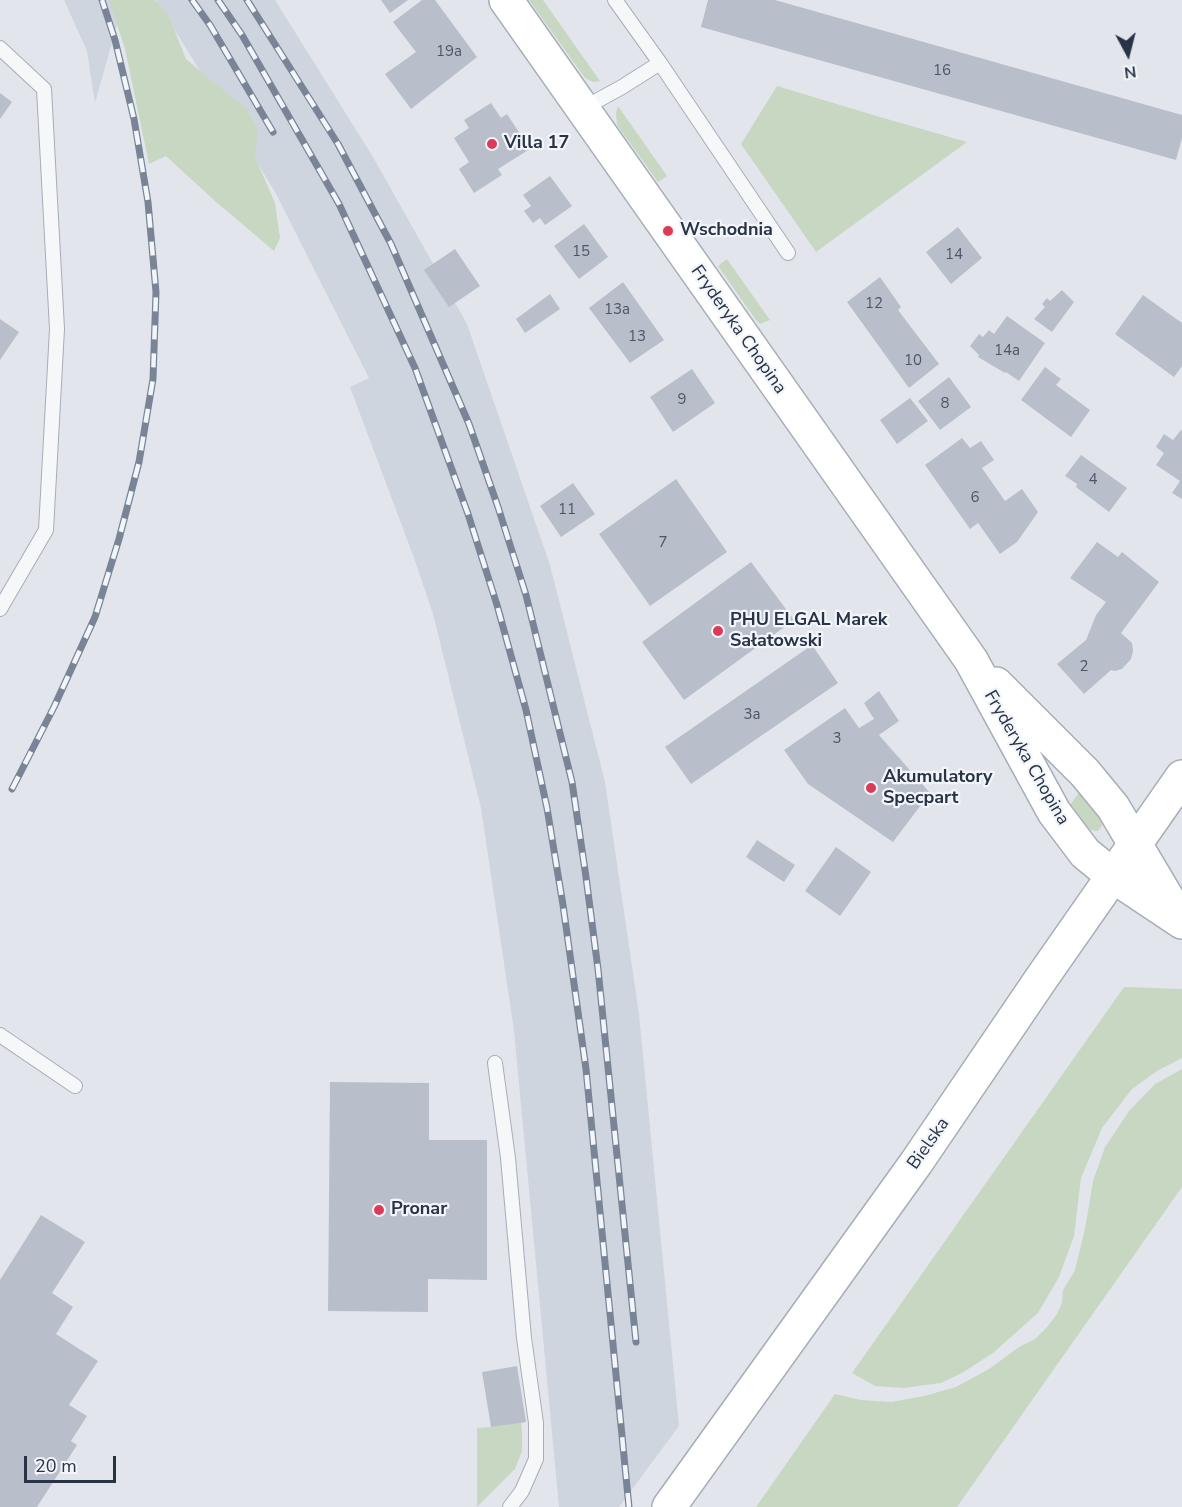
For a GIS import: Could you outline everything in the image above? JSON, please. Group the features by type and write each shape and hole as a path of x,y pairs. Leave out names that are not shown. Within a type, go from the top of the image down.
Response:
{"street":[{"name":"Fryderyka Chopina","path":"506,0 971,660 1054,812 1085,853 1113,876 1181,921"},
{"name":"Fryderyka Chopina","path":"971,660 1085,773 1113,807 1181,921"},
{"name":"Bielska","path":"669,1507 916,1163 1182,777"}],"lane":[{"path":"615,0 788,253"},
{"path":"0,48 44,89 57,329 46,530 0,609"},
{"path":"582,109 660,63"},
{"path":"0,1035 75,1086"},
{"path":"495,1063 508,1158 524,1338 536,1423 536,1459 522,1491 510,1507"}],"shaded area":[{"path":"64,0 124,0 95,103 87,51"},
{"path":"156,0 275,0 373,157 467,324 550,565 605,782 639,1014 679,1426 619,1507 559,1507 514,1031 481,808 433,614 350,387 369,378 274,190"}],"green space":[{"path":"109,0 155,0 168,14 186,59 247,109 258,131 255,157 275,203 280,238 274,251 166,156 149,164 125,49"},
{"path":"529,0 543,0 600,81 593,82 585,78"},
{"path":"777,86 967,142 816,252 741,144"},
{"path":"618,106 667,176 658,182 617,125"},
{"path":"727,259 770,320 760,324 756,320 718,266"},
{"path":"1080,791 1101,818 1102,826 1098,831 1087,827 1070,805"},
{"path":"1124,987 1182,989 1182,1058 1157,1071 1132,1089 1102,1128 1081,1178 1074,1236 1059,1277 1038,1313 993,1353 962,1373 941,1383 904,1388 875,1386 852,1373"},
{"path":"1182,1069 1182,1187 957,1507 756,1507 835,1394 861,1400 891,1402 956,1387 1035,1339 1048,1326 1057,1314 1062,1303 1063,1290 1075,1270 1093,1181 1105,1147 1129,1111 1155,1084"},
{"path":"521,1422 522,1451 515,1469 477,1507 477,1428"}],"building":[{"path":"381,0 408,0 390,13"},
{"path":"422,0 435,0 477,57 411,109 385,74 416,52 393,22"},
{"path":"708,0 775,0 1182,115 1182,138 1176,160 701,27"},
{"path":"0,93 12,102 0,119"},
{"name":"Villa 17","path":"491,103 501,118 507,114 530,149 498,169 502,175 474,193 459,169 469,162 454,138 469,128 464,120"},
{"path":"550,176 572,206 545,225 540,218 533,223 524,211 531,206 523,195"},
{"path":"584,224 608,257 579,279 554,246"},
{"path":"958,227 982,258 951,284 926,252"},
{"path":"455,249 480,286 449,307 424,270"},
{"path":"880,277 901,307 898,310 939,364 909,388 847,302"},
{"path":"623,282 664,340 630,363 589,308"},
{"path":"1062,290 1074,302 1052,332 1034,319 1045,307 1042,304 1047,298 1050,301"},
{"path":"550,294 560,309 525,333 516,319"},
{"path":"1143,295 1182,323 1182,366 1174,377 1115,334"},
{"path":"1007,316 1045,343 1019,381 978,357 979,355 970,346 979,334 983,337 989,330 994,334"},
{"path":"0,319 19,332 0,360"},
{"path":"1045,367 1061,379 1056,385 1090,410 1071,437 1021,400"},
{"path":"692,369 715,403 673,432 650,397"},
{"path":"949,377 971,407 940,430 918,401"},
{"path":"910,398 928,421 897,444 880,420"},
{"path":"1181,430 1182,499 1172,493 1180,481 1156,465 1164,453 1156,447 1164,434 1173,440"},
{"path":"962,438 970,448 981,441 994,460 982,468 1005,501 1022,489 1038,512 1017,542 1000,554 978,523 970,529 925,465"},
{"path":"1081,455 1127,488 1109,512 1065,476"},
{"path":"676,479 727,552 650,606 599,534"},
{"path":"573,483 595,514 561,537 540,506"},
{"path":"1097,542 1118,557 1122,552 1159,582 1121,633 1132,643 1131,659 1122,669 1111,670 1084,694 1057,664 1086,640 1096,615 1106,602 1070,578"},
{"name":"PHU ELGAL Marek Sałatowski","path":"751,562 794,620 684,700 642,642"},
{"path":"812,645 838,683 691,784 665,747"},
{"name":"Akumulatory Specpart","path":"879,691 899,721 879,735 930,793 893,842 808,784 784,750 845,708 859,728 874,719 864,703"},
{"path":"757,840 795,865 784,882 746,857"},
{"path":"836,847 871,872 840,916 805,891"},
{"name":"Pronar","path":"330,1082 429,1083 429,1140 487,1140 487,1280 428,1279 428,1312 328,1311"},
{"path":"41,1215 85,1242 52,1293 73,1307 56,1334 98,1361 69,1405 87,1416 71,1441 77,1445 37,1507 0,1507 0,1280"},
{"path":"517,1366 526,1422 491,1427 482,1372"}],"railway":[{"path":"12,789 54,707 95,617 139,462 153,379 156,292 148,202 134,119 115,40 102,0"},
{"path":"192,0 210,25 273,132"},
{"path":"218,0 242,35 339,204 415,368 468,514 497,605 526,710 547,808 586,1069 629,1507"},
{"path":"247,0 338,144 391,244 469,424 526,595 572,782 586,877 598,969 636,1342"}],"place":[{"name":"Villa 17","path":"492,144"},
{"name":"Wschodnia","path":"668,231"},
{"name":"PHU ELGAL Marek Sałatowski","path":"718,631"},
{"name":"Akumulatory Specpart","path":"871,788"},
{"name":"Pronar","path":"379,1210"}]}
